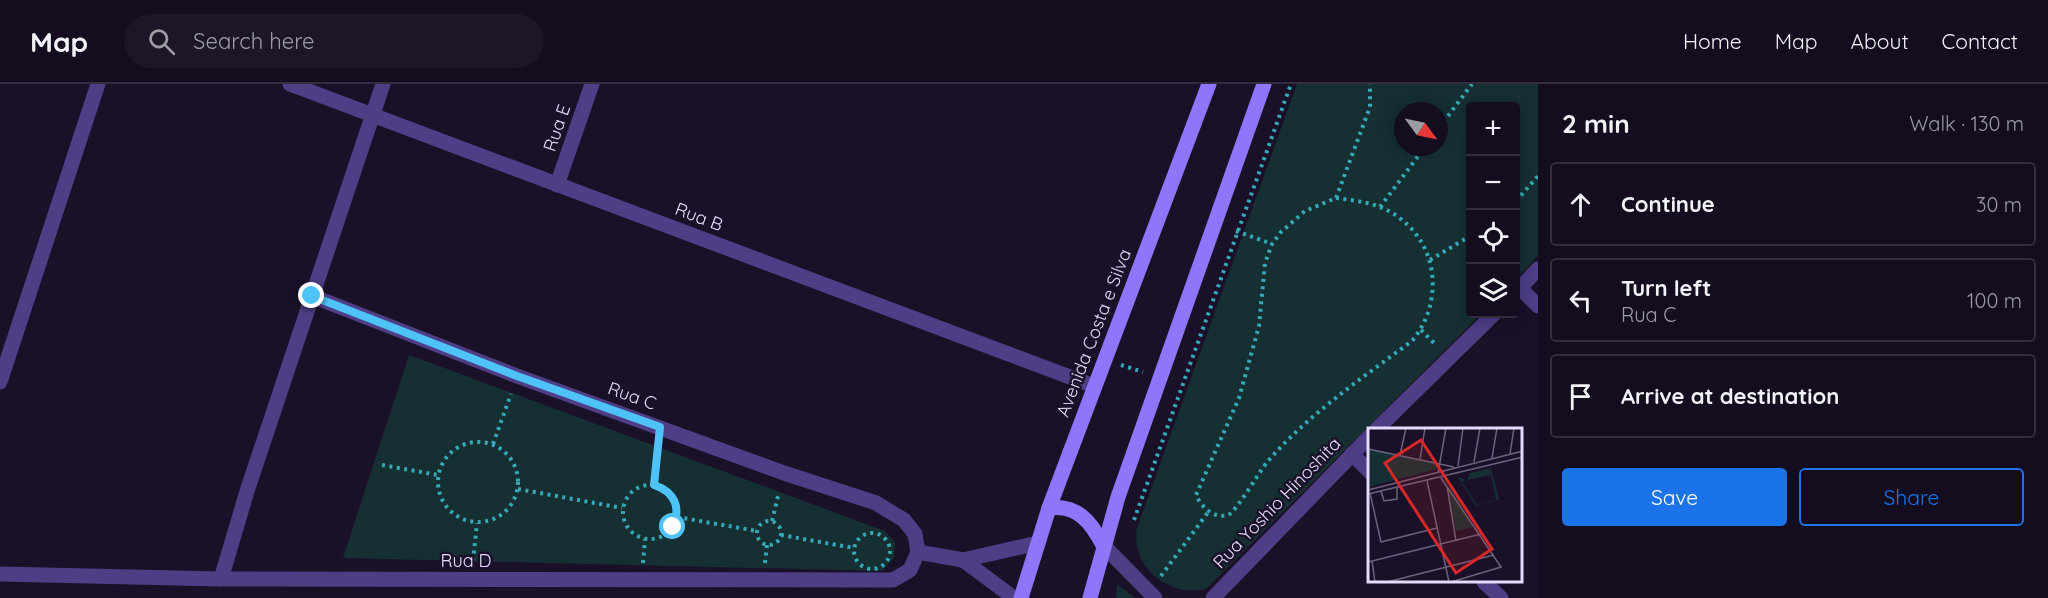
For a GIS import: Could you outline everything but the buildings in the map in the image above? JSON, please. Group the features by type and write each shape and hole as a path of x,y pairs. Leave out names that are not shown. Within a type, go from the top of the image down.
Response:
{"main road":[{"name":"Avenida Costa e Silva","path":"1021,598 1049,508 1094,386 1107,360 1209,84"},
{"path":"1090,598 1103,545 1213,224 1264,84"},
{"path":"1049,508 1061,506 1083,516 1093,525 1103,545"}],"street":[{"path":"0,382 98,84"},
{"name":"Rua B","path":"290,84 1094,386"},
{"path":"222,579 248,488 383,84"},
{"name":"Rua E","path":"557,185 592,84"},
{"path":"1520,288 1538,269"},
{"path":"1520,292 1538,306"},
{"name":"Rua C","path":"312,296 517,376 784,473 876,503 904,520 915,534 918,552"},
{"path":"1378,428 1490,318"},
{"name":"Rua Yoshio Hinoshita","path":"1213,598 1368,438"},
{"path":"1352,454 1368,470"},
{"path":"918,552 963,560 1038,543"},
{"path":"1103,545 1151,595"},
{"name":"Rua D","path":"0,574 222,579 893,580 910,570 918,552"},
{"path":"963,560 1014,598"},
{"path":"1485,583 1501,598"}],"path":[{"path":"1133,523 1292,84"},
{"path":"1336,198 1370,106 1370,84"},
{"path":"1448,116 1472,84"},
{"path":"1380,207 1418,156"},
{"path":"1520,196 1538,177"},
{"path":"1336,198 1380,207 1408,226 1421,239 1430,260 1433,278 1431,305 1421,330 1412,341 1333,399 1269,459 1247,488 1237,509 1228,515 1218,516 1200,504 1196,495 1239,399 1259,326 1265,262 1272,244 1281,232 1305,211 1336,198"},
{"path":"1213,224 1272,244"},
{"path":"1430,260 1466,238"},
{"path":"1107,360 1160,378"},
{"path":"494,444 517,376"},
{"path":"654,485 660,427"},
{"path":"469,442 494,444 511,458 518,473 518,489 512,504 501,515 477,523 456,516 444,505 438,490 438,475 443,460 455,448 469,442"},
{"path":"382,465 438,475"},
{"path":"772,520 784,473"},
{"path":"654,485 664,489 672,496 677,506 677,517 673,527 666,535 656,539 645,539 635,536 627,528 622,508 626,497 634,489 654,485"},
{"path":"518,489 622,508"},
{"path":"1151,595 1209,511"},
{"path":"677,517 757,531"},
{"path":"772,520 780,527 782,535 778,542 767,546 758,538 757,531 760,524 772,520"},
{"path":"470,580 477,523"},
{"path":"869,533 880,535 888,543 890,554 884,564 874,569 863,567 855,559 854,548 859,538 869,533"},
{"path":"782,535 854,548"}],"green space":[{"path":"1297,84 1538,84 1538,256 1520,275 1520,102 1466,102 1466,318 1477,318 1206,589 1178,588 1155,576 1139,554 1136,542 1137,528"},
{"path":"409,355 885,531 895,543 894,558 882,571 343,558"},
{"path":"1117,584 1135,598 1116,598"}],"route":[{"path":"312,296 517,376 660,427 654,485 664,489 672,496 677,506 677,517 673,527"}]}
